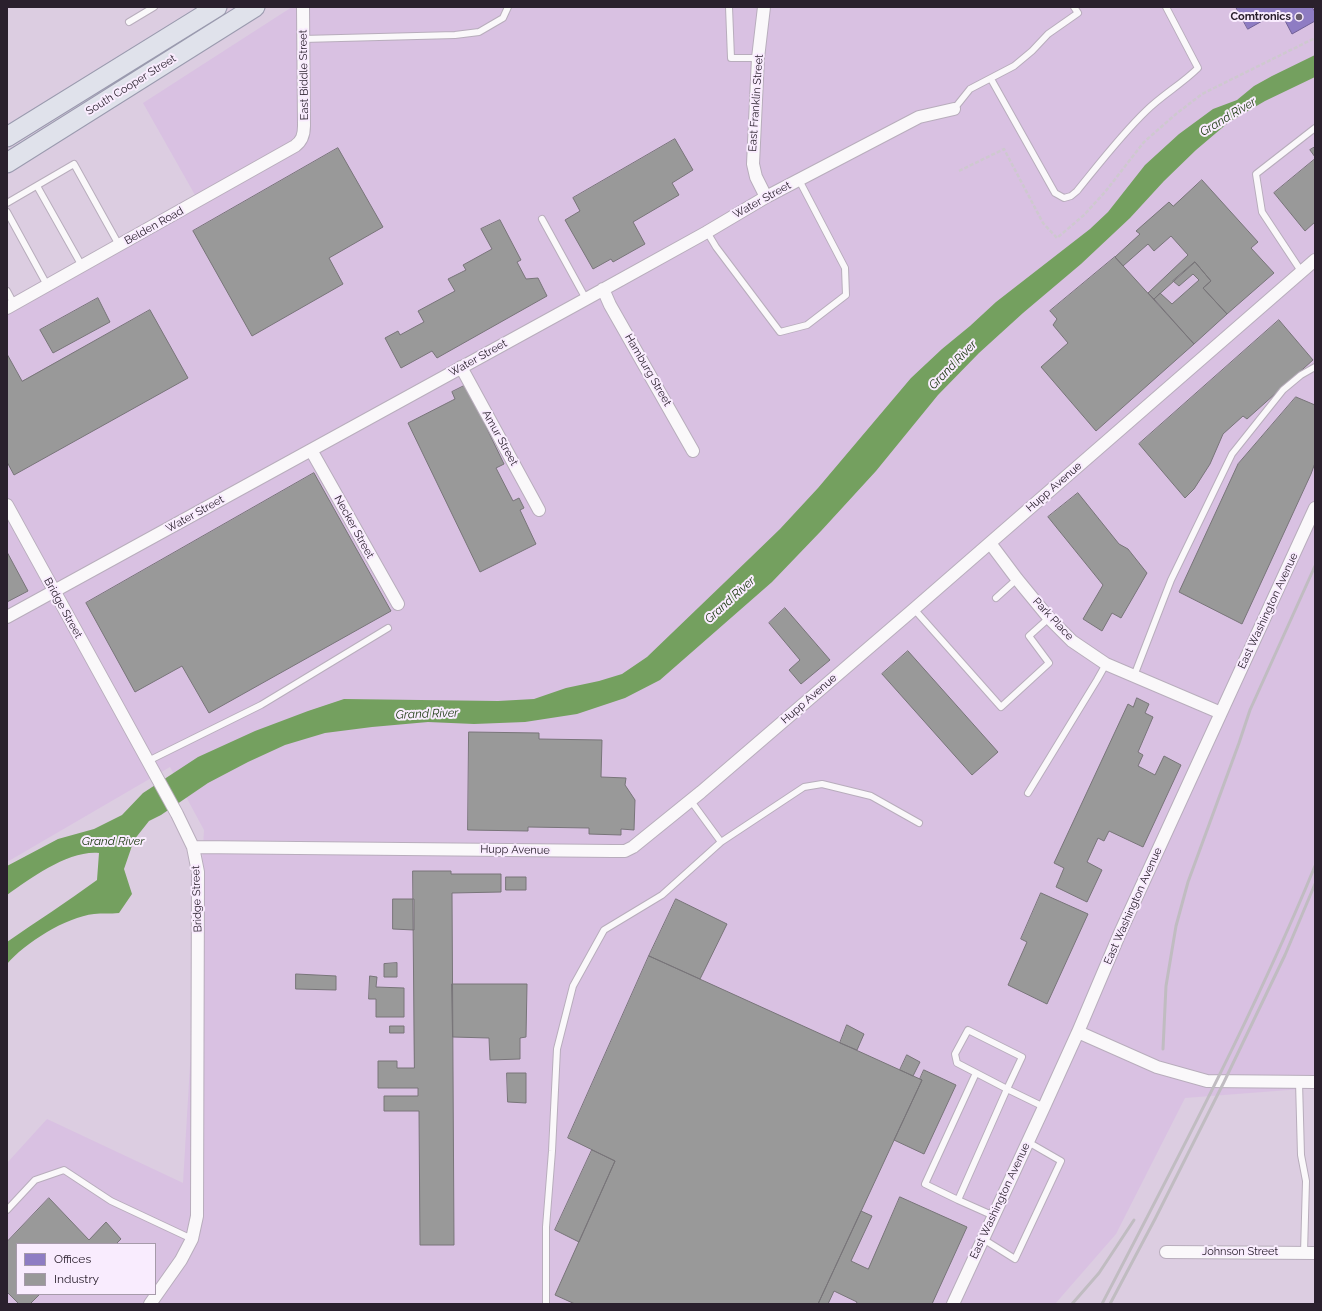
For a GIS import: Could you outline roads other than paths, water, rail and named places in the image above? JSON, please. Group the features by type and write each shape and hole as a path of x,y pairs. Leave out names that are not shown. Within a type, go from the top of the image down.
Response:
{"main road":[{"name":"South Cooper Street","path":"7,137 217,7"},
{"name":"South Cooper Street","path":"7,163 255,7"}],"street":[{"name":"East Biddle Street","path":"301,142 304,133 303,7"},
{"name":"East Franklin Street","path":"764,7 758,58 752,164 756,177 766,197"},
{"name":"Water Street","path":"7,617 586,299 707,232 766,197 920,117 954,109"},
{"name":"Belden Road","path":"11,306 301,142"},
{"name":"Hupp Avenue","path":"193,847 625,851 641,841 690,801 914,609 1315,260"},
{"name":"Hamburg Street","path":"603,289 610,305 693,451"},
{"name":"Amur Street","path":"461,367 539,510"},
{"name":"Necker Street","path":"311,450 398,604"},
{"name":"Bridge Street","path":"7,505 177,814 193,847 198,872 197,1216 192,1238 181,1260 150,1304"},
{"name":"East Washington Avenue","path":"953,1304 1078,1032 1120,933 1315,508"},
{"name":"Park Place","path":"990,543 1048,618 1072,640 1106,664 1221,713"},
{"path":"1078,1032 1157,1067 1207,1081 1315,1082"},
{"name":"Johnson Street","path":"1166,1252 1310,1253"}],"lane":[{"path":"129,22 154,7"},
{"path":"303,39 455,35 479,32 503,18 508,7"},
{"path":"729,7 731,58 758,58"},
{"path":"954,109 970,89 1014,66 1032,51 1048,34 1078,14 1074,7"},
{"path":"991,79 1055,193 1064,198 1071,196 1146,111 1188,78 1198,68 1166,7"},
{"path":"1301,272 1262,212 1256,174 1315,128"},
{"path":"7,203 74,164 119,245"},
{"path":"707,232 716,247 780,332 807,325 846,295 845,268 799,180"},
{"path":"37,186 82,266"},
{"path":"7,212 47,286"},
{"path":"542,219 586,299"},
{"path":"7,291 11,306"},
{"path":"1134,676 1171,580 1232,454 1283,390 1301,375 1315,367"},
{"path":"996,598 1017,579"},
{"path":"914,609 1001,707 1049,663 1029,636 1048,618"},
{"path":"150,765 261,705 388,628"},
{"path":"1028,792 1098,680 1106,664"},
{"path":"546,1304 546,1227 558,1049 573,986 604,930 662,895 721,842 804,787 822,784 871,796 919,823"},
{"path":"690,801 721,842"},
{"path":"958,1200 1007,1089 1022,1057 968,1030 955,1054 957,1063 1007,1089 1044,1107"},
{"path":"976,1073 925,1184 994,1216"},
{"path":"1299,1082 1301,1155 1306,1181 1310,1253"},
{"path":"983,1239 1015,1258 1061,1161 1028,1142"},
{"path":"7,1210 35,1180 64,1170 111,1201 192,1238"}],"water":[{"name":"Grand River","path":"1315,55 1315,77 1265,101 1229,122 1196,150 1164,181 1130,218 1081,264 1023,313 979,353 938,395 876,471 772,582 660,680 625,698 577,714 525,722 474,724 428,722 372,727 325,733 285,745 208,783 161,815 149,821 134,840 124,869 132,894 119,913 83,916 71,920 35,940 7,964 7,942 97,880 99,853 87,853 63,860 39,873 7,895 7,866 58,839 94,829 122,815 143,793 198,757 255,731 344,699 498,701 534,699 566,688 599,681 622,674 647,657 780,529 818,488 911,378 996,302 1090,229 1108,212 1145,165 1179,134 1213,109 1237,100 1254,86"}],"railway":[{"path":"1163,1049 1166,986 1176,926 1188,882 1250,710 1315,566"},
{"path":"1102,1304 1186,1142 1240,1033 1315,866"},
{"path":"1110,1304 1155,1219 1224,1082 1285,955 1315,884"},
{"path":"1072,1304 1099,1273 1134,1220"}],"place":[{"name":"Comtronics","path":"1299,17"}]}
